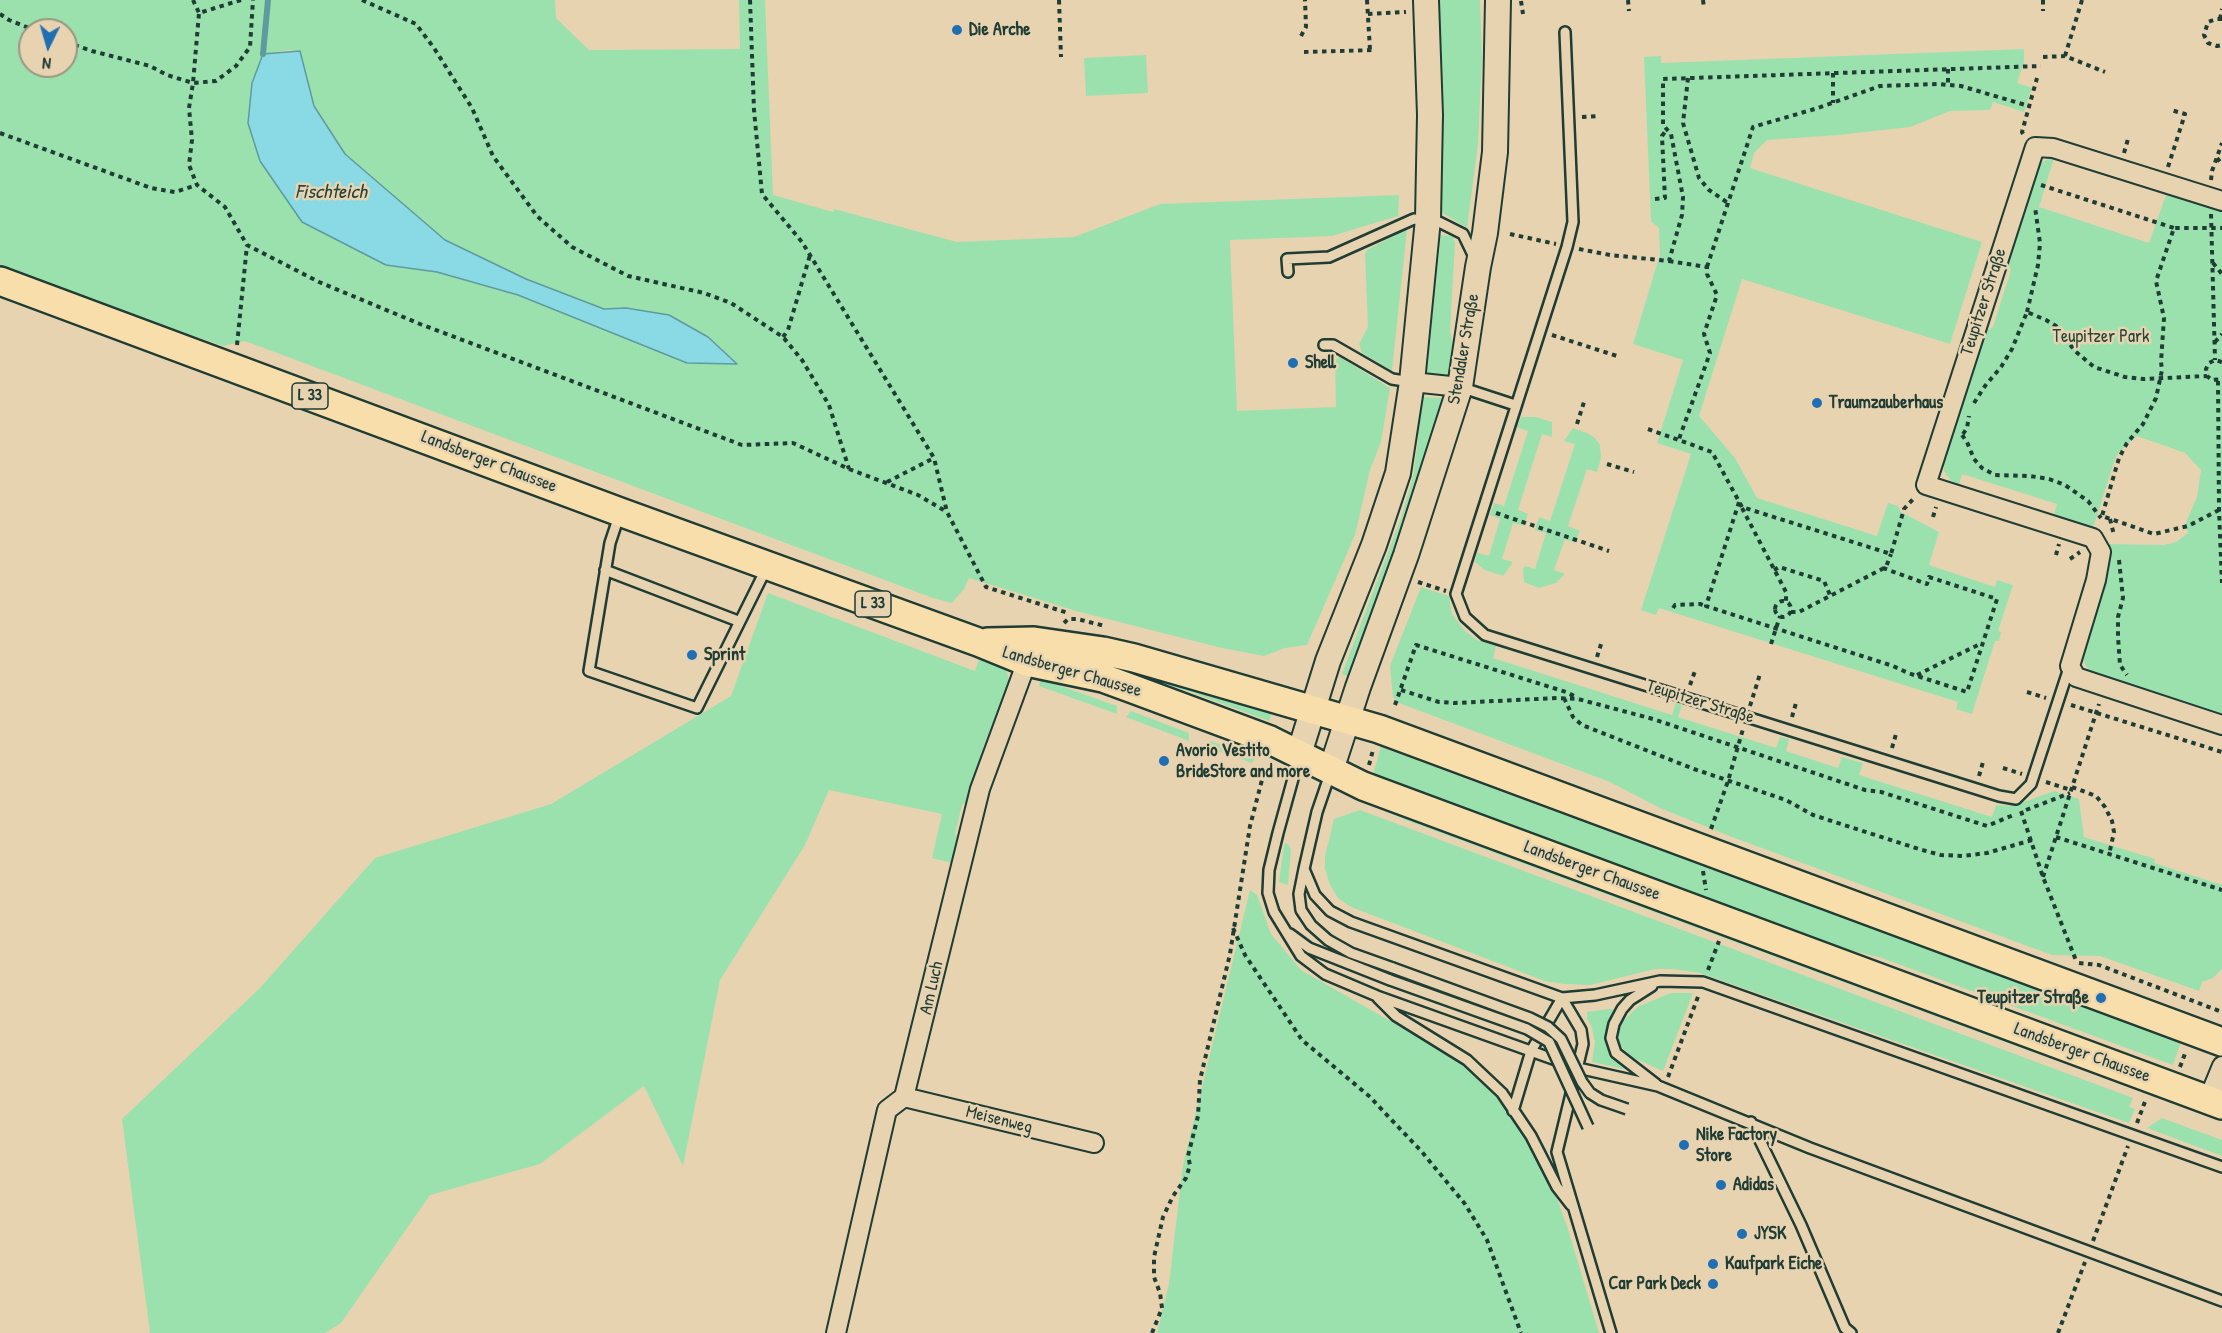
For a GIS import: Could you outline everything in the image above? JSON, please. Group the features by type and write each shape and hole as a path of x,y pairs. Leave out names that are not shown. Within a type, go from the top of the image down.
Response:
{"main road":[{"name":"Stendaler Straße","path":"1334,761 1406,555 1460,387 1485,233 1510,1"},
{"path":"1302,747 1328,661 1374,546 1398,473 1412,382 1428,219 1431,135 1418,6"},
{"name":"Landsberger Chaussee","path":"0,281 620,512 978,642 1030,652 1270,740 1302,747 1334,761 1379,792 2217,1087"},
{"name":"Landsberger Chaussee","path":"1030,652 1094,650 1134,658 1347,719 1480,766 2222,1042"}],"street":[{"path":"2035,147 2053,148 2216,200"},
{"name":"Teupitzer Straße","path":"1926,485 2035,147"},
{"path":"1412,382 1460,387"},
{"path":"1926,485 2093,538 2101,552 2096,580 2070,666 2076,677 2222,725"},
{"name":"Am Luch","path":"836,1333 887,1110 904,1097 980,789 1030,652"},
{"name":"Meisenweg","path":"904,1097 1094,1143"}],"lane":[{"name":"Teupitzer Straße","path":"1565,32 1573,222 1456,594 1466,618 1485,635 1999,796 2016,799"},
{"path":"1288,272 1287,259 1329,257 1414,219 1439,222 1463,234 1478,267"},
{"path":"1324,345 1333,345 1392,380 1412,382"},
{"path":"1460,387 1515,405"},
{"path":"620,512 610,543 589,671 697,708 768,564"},
{"path":"605,570 738,621"},
{"path":"2016,799 2031,784 2070,666"},
{"path":"1302,747 1286,797 1269,870 1268,893 1274,912 1301,956 1325,974 1377,996 1578,1068 1661,1087 1810,1148 2222,1301"},
{"path":"1334,761 1317,812 1299,894 1301,910 1311,925 1328,940 1352,953 1530,1018 1548,1027 1561,1040 1590,1093 1601,1100 1627,1109"},
{"path":"1304,869 1315,895 1330,911 1351,922 1562,998 1595,995 1660,981 1703,982 2222,1167"},
{"path":"1283,929 1309,948 1527,1029 1549,1042 1588,1127"},
{"path":"1660,981 1630,1000 1614,1024 1611,1038 1616,1053 1661,1087"},
{"path":"1377,996 1396,1016 1467,1060 1502,1094 1531,1136 1557,1187 1574,1210"},
{"path":"1513,1111 1532,1051 1562,998"},
{"path":"1562,998 1581,1030 1582,1044 1557,1152 1611,1333"},
{"path":"1571,1097 1577,1086 1598,1073"},
{"path":"1751,1122 1801,1225 1845,1328 1851,1333"}],"path":[{"path":"193,0 199,13 189,108 192,140 189,165 197,185 225,207 247,245 319,282 420,324 742,445 793,443 849,469 918,495 947,512"},
{"path":"199,13 241,0"},
{"path":"78,46 150,66 167,75 193,82 216,81 236,66 250,47 253,0"},
{"path":"362,0 416,24 472,108 493,156 537,216 572,247 628,276 704,293 731,303 783,336 802,360 829,405 849,469"},
{"path":"750,0 754,110 762,194 810,254 934,458 947,512 986,587 1068,613"},
{"path":"1059,0 1061,57"},
{"path":"1301,36 1306,27 1305,0"},
{"path":"1367,0 1370,50"},
{"path":"1628,0 1629,11"},
{"path":"1703,0 1704,8"},
{"path":"2043,0 2043,10"},
{"path":"2065,56 2082,0"},
{"path":"1510,1 1523,14"},
{"path":"1368,14 1418,6"},
{"path":"2222,9 2221,19 2208,22 2204,35 2208,43 2222,45"},
{"path":"0,14 18,24"},
{"path":"1304,52 1376,50"},
{"path":"2043,57 2065,56 2105,72"},
{"path":"1669,261 1682,215 1683,198 1671,134 1663,125 1663,79 2041,66"},
{"path":"1948,69 1948,85"},
{"path":"1833,73 1833,103"},
{"path":"1688,78 1683,123 1699,178 1709,190 1728,203"},
{"path":"2037,78 2022,132 2047,166 2038,195"},
{"path":"1679,439 1710,353 1704,334 1717,295 1707,273 1707,267 1753,127 1880,86 1961,86 2029,106"},
{"path":"2162,183 2186,114 2171,110"},
{"path":"1655,199 1665,198 1662,136 1667,129"},
{"path":"0,133 151,188 175,192 197,185"},
{"path":"2215,360 2212,228 2216,200 2212,171 2222,144"},
{"path":"2217,158 2222,164"},
{"path":"2041,185 2175,228 2222,228"},
{"path":"1962,435 1967,428 1975,399 2001,367 2012,349 2027,312 2038,265 2040,243 2035,206"},
{"path":"2093,538 2119,459 2156,398 2160,378 2164,318 2156,281 2175,228"},
{"path":"1510,234 1557,245"},
{"path":"230,366 238,341 247,245"},
{"path":"1575,249 1707,267"},
{"path":"783,336 788,330 810,254"},
{"path":"2213,262 2222,274"},
{"path":"2027,312 2056,326 2075,351 2094,367 2125,377 2160,378 2207,375"},
{"path":"1539,330 1620,357"},
{"path":"2215,343 2222,334"},
{"path":"2222,362 2215,360 2209,363 2206,369 2207,375 2212,380 2220,380 2219,510 2222,581"},
{"path":"1577,424 1584,402"},
{"path":"1647,429 1712,452 1786,592 1786,602"},
{"path":"1942,436 1962,435"},
{"path":"1962,435 1974,459 1982,468 1995,475 2049,479 2065,485 2088,501 2102,516 2154,534 2188,526 2219,510"},
{"path":"886,483 934,458"},
{"path":"1607,464 1634,472"},
{"path":"1780,616 1799,612 1886,567 1904,509 1926,485"},
{"path":"1706,606 1739,502"},
{"path":"1742,507 1891,554"},
{"path":"1482,509 1609,551"},
{"path":"2110,518 2116,544"},
{"path":"2118,553 2123,598 2118,617 2118,637 2120,664 2130,682 2126,694"},
{"path":"1774,570 1779,567 1824,581 1830,595"},
{"path":"1673,608 1675,605 1700,604 1967,692 1996,599 1929,577 1927,584 1883,568"},
{"path":"1413,577 1417,582 1449,592"},
{"path":"1780,616 1775,610 1781,602 1790,604 1791,612"},
{"path":"1771,644 1780,616"},
{"path":"1917,675 1983,642"},
{"path":"1395,705 1416,645 1566,692 1578,699"},
{"path":"1749,710 1760,674"},
{"path":"2043,877 2105,687"},
{"path":"1401,690 1438,702 1455,703 1578,699 1642,716 1864,790 1881,792 1987,826 2070,793"},
{"path":"1564,698 1573,717 1582,725 1728,781 1786,800 1813,814 1941,855 1962,856 1987,853 2032,840"},
{"path":"2097,712 2222,752"},
{"path":"1711,829 1728,781 1743,726"},
{"path":"1366,775 1374,746"},
{"path":"2003,768 2019,774"},
{"path":"1152,1333 1162,1308 1160,1293 1154,1277 1154,1257 1163,1217 1173,1196 1186,1178 1190,1165 1188,1155 1198,1116 1200,1080 1230,954 1250,826 1263,776"},
{"path":"2072,787 2096,796 2105,807 2114,832 2109,855"},
{"path":"2016,799 2043,877 2077,963"},
{"path":"2056,837 2222,890"},
{"path":"1703,868 1707,894"},
{"path":"1233,927 1245,955 1302,1040 1369,1096 1422,1152 1465,1204 1487,1240 1521,1333"},
{"path":"1661,1087 1719,940"},
{"path":"2180,1068 2190,1042"},
{"path":"2058,1333 2146,1098"}],"green space":[{"path":"0,0 555,0 556,18 589,50 740,49 739,0 765,0 773,195 957,242 1074,237 1160,204 1399,195 1398,216 1332,236 1230,240 1237,411 1336,407 1335,360 1340,357 1390,388 1381,442 1370,470 1355,535 1307,645 1285,648 1264,656 1222,648 1076,611 969,578 964,589 952,603 933,598 245,341 223,346 0,269","holes":["290,50 300,51 314,106 345,154 445,240 526,279 604,309 626,308 708,337 736,364 687,363 518,295 437,272 386,265 263,54"]},
{"path":"1438,0 1480,0 1482,56 1478,144 1467,228 1438,210 1441,170"},
{"path":"2024,49 2024,62 2017,83 2032,88 2024,112 1993,102 1990,110 1950,111 1910,127 1767,140 1754,153 1750,168 1982,242 1950,344 1742,279 1699,416 1735,458 1757,498 1877,536 1888,503 1898,506 1901,512 1939,532 1929,565 1995,587 1997,580 2013,585 1998,631 2001,632 1999,641 1995,641 1972,714 1956,709 1958,702 1659,608 1656,615 1641,610 1691,454 1657,443 1683,360 1633,344 1660,254 1659,228 1651,221 1644,57 1661,56 1661,63"},
{"path":"1146,55 1148,93 1086,96 1084,58"},
{"name":"Teupitzer Park","path":"2054,158 2039,207 2149,243 2166,195 2222,212 2222,717 2090,672 2084,663 2083,656 2084,646 2109,567 2107,544 2164,545 2176,542 2189,532 2184,527 2197,497 2201,470 2185,453 2137,436 2119,452 2115,459 2093,528 2054,514 2057,504 1962,474 1959,485 1951,481 1944,471 1943,459 1984,332 1993,327 2011,270 2006,260 2039,164"},
{"path":"1407,229 1392,371 1362,353 1359,344 1368,327 1365,254 1367,250"},
{"path":"1436,235 1453,236 1455,243 1450,331 1455,351 1449,377 1423,373"},
{"path":"1422,397 1441,398 1444,401 1426,467 1350,677 1342,674 1401,518 1413,477 1418,440 1419,400"},
{"path":"1521,417 1536,417 1552,422 1552,437 1542,434 1518,510 1528,514 1524,526 1513,523 1502,559 1513,562 1503,576 1485,570 1475,562 1477,553 1489,556 1500,519 1490,515 1494,503 1504,506 1528,431 1517,427"},
{"path":"1573,428 1595,438 1600,445 1601,458 1597,472 1587,469 1568,526 1580,531 1575,543 1565,539 1554,570 1565,574 1556,583 1539,588 1524,582 1523,569 1525,566 1535,569 1546,533 1535,530 1539,517 1550,521 1575,444 1564,441"},
{"path":"1421,587 1449,596 1452,614 1465,631 1477,640 1496,646 1493,658 1672,715 1676,703 1682,705 1678,717 1776,748 1780,737 1789,739 1786,751 1838,768 1842,757 1863,763 1859,775 1992,817 1996,805 2013,806 2054,791 2079,799 2084,837 2155,859 2154,863 2222,885 2222,969 2213,978 2202,982 2199,991 2100,956 2052,955 1732,837 1660,808 1610,782 1399,703 1393,697 1390,666"},
{"path":"768,593 975,671 980,656 1003,664 1009,682 984,745 968,801 962,805 955,834 959,839 952,863 932,858 942,814 829,790 805,845 720,980 683,1166 644,1086 540,1164 430,1195 341,1323 325,1333 150,1333 122,1119 260,988 375,858 551,804 731,696"},
{"path":"1085,657 1273,708 1269,721 1191,692 1086,663"},
{"path":"1041,679 1117,706 1117,714 1039,686"},
{"path":"1131,711 1189,733 1189,741 1126,717"},
{"path":"1211,741 1255,758 1252,763 1209,748"},
{"path":"1381,747 1567,816 1619,830 2182,1039 2173,1065 1879,957 1825,945 1372,778"},
{"path":"1378,805 2038,1048 2035,1053 1406,820 1387,812"},
{"path":"1360,810 2133,1098 2129,1107 2135,1109 2129,1123 1700,973 1655,969 1590,985 1545,981 1351,907 1338,898 1330,885 1325,869 1325,856 1334,819"},
{"path":"1287,843 1291,849 1288,885 1279,882 1284,845"},
{"path":"1250,890 1257,895 1271,934 1301,970 1462,1062 1488,1086 1509,1111 1535,1153 1556,1196 1599,1333 1157,1333 1169,1284 1183,1165"},
{"path":"1671,993 1693,993 1663,1071 1627,1055 1619,1042 1619,1032 1622,1022 1639,1006"},
{"path":"1616,1010 1606,1028 1612,1056 1629,1070 1592,1062 1595,1042 1591,1025 1587,1019 1587,1012"},
{"path":"2162,1118 2222,1140 2222,1156 2147,1128"}],"water":[{"name":"Fischteich","path":"300,51 314,106 345,154 445,240 526,279 604,309 626,308 669,315 708,337 737,364 687,363 518,295 437,272 386,265 302,222 260,161 248,123 252,83 263,54"}],"waterway":[{"path":"263,54 268,0"}],"place":[{"name":"Die Arche","path":"957,30"},
{"name":"Shell","path":"1293,363"},
{"name":"Traumzauberhaus","path":"1817,403"},
{"name":"Sprint","path":"692,655"},
{"name":"Avorio Vestito BrideStore and more","path":"1164,761"},
{"name":"Teupitzer Straße","path":"2101,998"},
{"name":"Nike Factory Store","path":"1684,1145"},
{"name":"Adidas","path":"1721,1185"},
{"name":"JYSK","path":"1742,1234"},
{"name":"Kaufpark Eiche","path":"1713,1264"},
{"name":"Car Park Deck","path":"1713,1284"}]}
